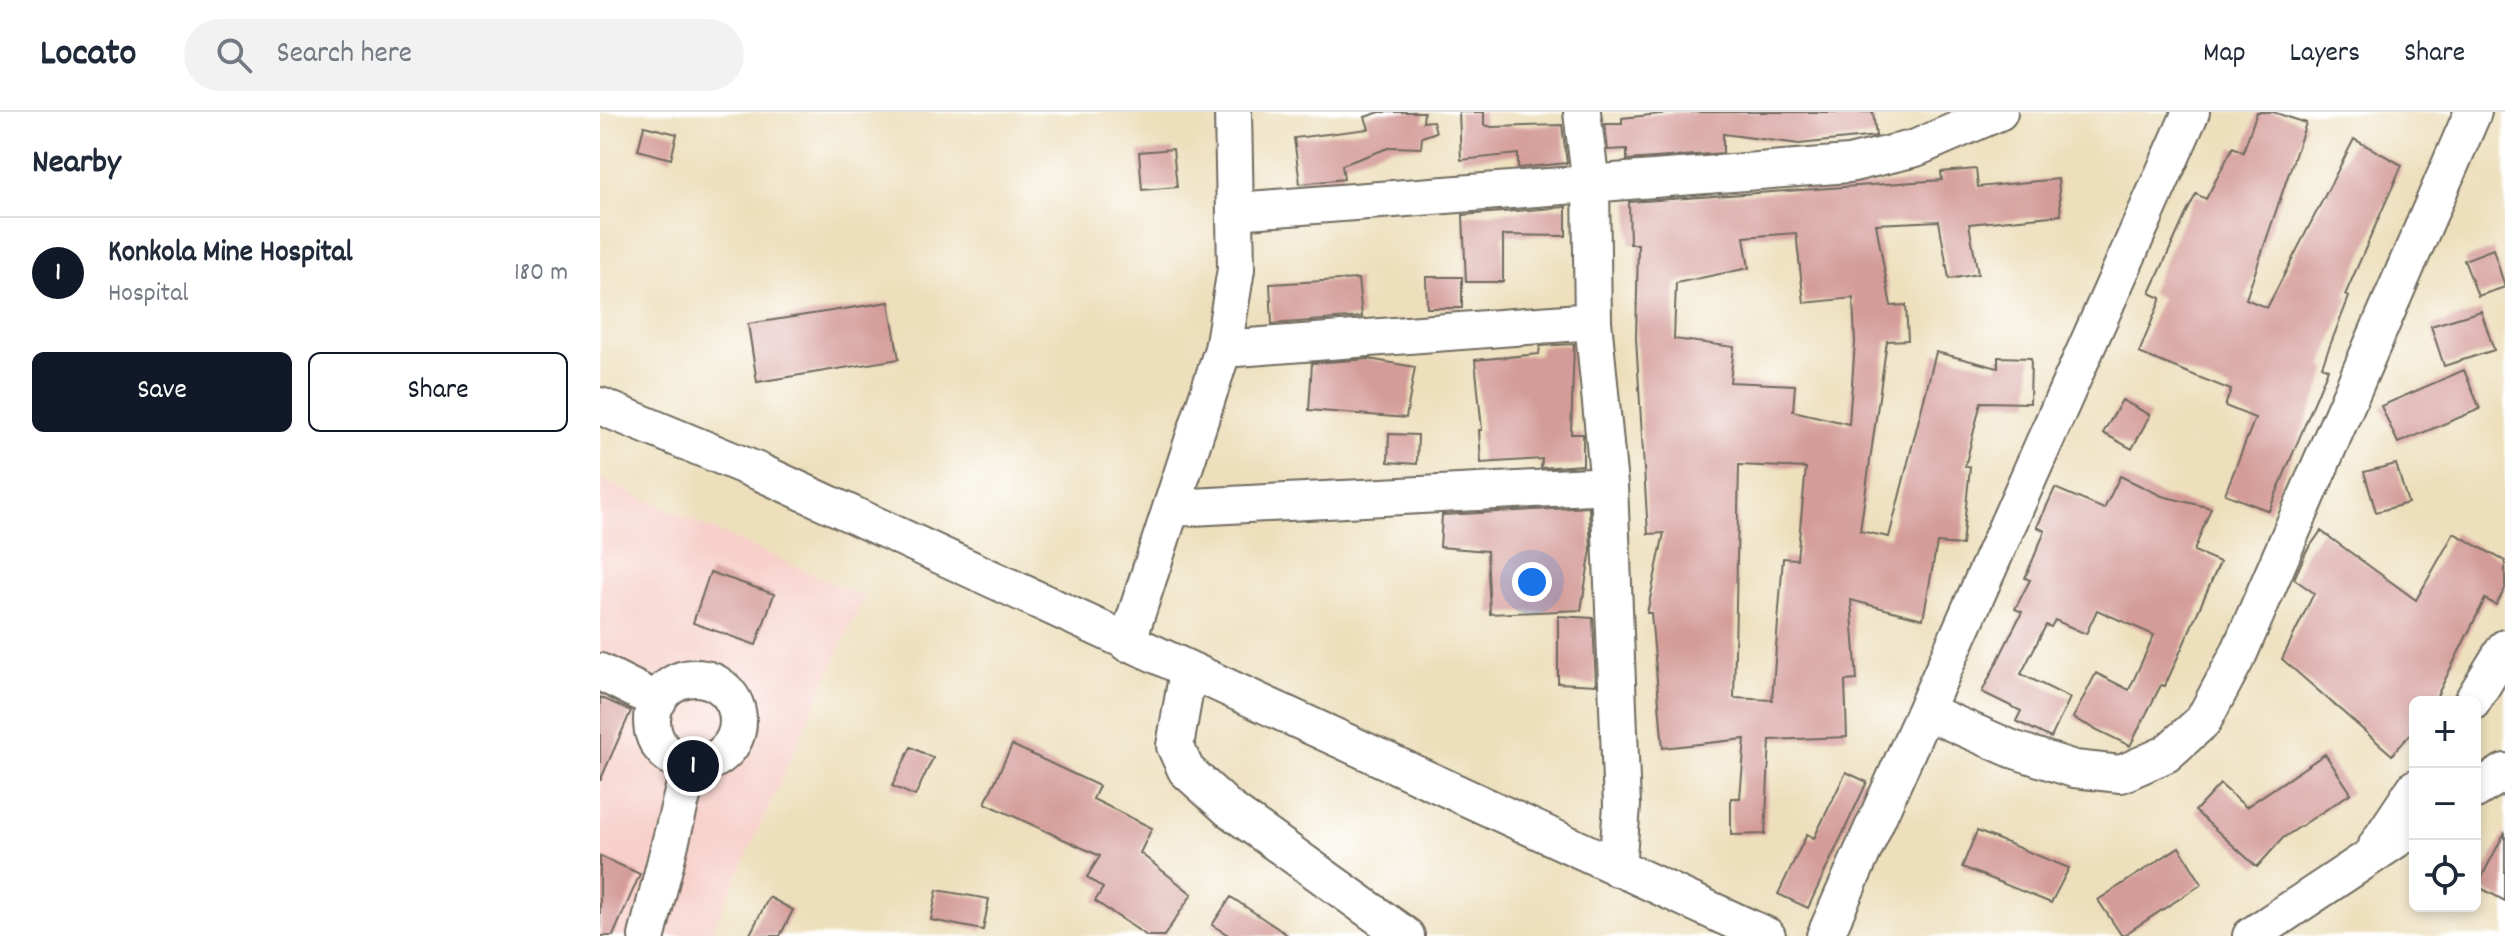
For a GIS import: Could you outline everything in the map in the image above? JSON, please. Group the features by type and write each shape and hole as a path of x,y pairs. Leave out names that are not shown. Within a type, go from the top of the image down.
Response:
{"street":[{"path":"1127,643 1223,349 1236,269 1233,112"},
{"path":"1582,112 1591,185 1593,321 1609,485 1622,806 1617,868"},
{"path":"1236,211 1849,164 1916,148 1999,112"},
{"path":"1825,936 2191,112"},
{"path":"1925,711 2024,753 2074,769 2121,774 2166,754 2203,721 2239,653 2473,112"},
{"path":"1223,349 1593,321"},
{"path":"600,406 762,473 1767,936"},
{"path":"1173,508 1609,485"},
{"path":"2476,696 2505,648"},
{"path":"1188,671 1175,746 1186,770 1229,809 1406,936"},
{"path":"600,672 658,701"},
{"path":"701,678 723,688 733,699 738,723 729,747 707,763 690,764 671,758 654,736 653,713 658,701 676,682 701,678"},
{"path":"647,936 690,764"},
{"path":"2481,786 2505,772"},
{"path":"2372,853 2409,797"},
{"path":"2251,936 2409,831"}],"shaded area":[{"path":"600,479 864,597 710,936 600,936"}],"building":[{"path":"1380,112 1424,112 1423,122 1433,121 1436,132 1422,137 1421,148 1391,147 1342,165 1344,179 1300,184 1294,138 1369,129 1365,117"},
{"path":"1459,112 1484,112 1484,125 1492,127 1562,125 1567,163 1518,168 1518,154 1461,160"},
{"path":"1679,112 1873,112 1876,136 1799,144 1723,134 1723,153 1627,160 1627,149 1608,150 1605,124 1622,124 1622,118"},
{"path":"2257,112 2273,112 2306,123 2246,299 2267,308 2354,139 2402,165 2345,295 2349,297 2322,366 2328,369 2269,511 2225,494 2255,418 2225,406 2231,390 2139,353 2161,298 2150,293 2185,216 2196,194 2206,199 2233,147 2243,152"},
{"path":"644,126 677,134 671,159 638,150"},
{"path":"1173,149 1177,187 1142,190 1139,152"},
{"path":"1976,169 1978,187 2058,179 2061,215 1969,224 1978,274 1949,279 1939,221 1876,224 1891,306 1906,305 1908,340 1887,341 1860,531 1889,537 1936,352 1998,368 1998,357 2031,358 2030,403 1981,402 1965,467 1970,467 1962,545 1937,543 1923,619 1851,600 1857,680 1845,681 1847,737 1770,740 1765,834 1731,835 1731,798 1740,798 1745,739 1663,748 1651,613 1647,613 1664,533 1648,534 1636,338 1638,244 1630,244 1629,202 1942,180 1941,172","holes":["1796,233 1804,303 1853,298 1855,342 1849,424 1793,411 1795,385 1730,382 1734,347 1674,339 1676,283 1749,268 1744,237","1739,465 1806,468 1797,559 1783,558 1772,700 1734,698"]},
{"path":"1566,207 1566,236 1503,235 1503,282 1466,282 1463,215"},
{"path":"2493,249 2505,287 2478,296 2464,260"},
{"path":"1426,277 1462,277 1462,308 1427,308"},
{"path":"1358,279 1362,317 1272,324 1270,284"},
{"path":"889,302 899,359 757,382 748,324"},
{"path":"2481,311 2494,350 2444,366 2431,326"},
{"path":"1574,344 1571,434 1583,434 1583,465 1541,468 1542,459 1481,463 1479,430 1482,430 1475,360 1539,354 1540,346"},
{"path":"1369,359 1415,367 1406,418 1309,410 1312,363"},
{"path":"2464,370 2480,409 2398,443 2381,406"},
{"path":"2122,400 2150,415 2132,449 2103,433"},
{"path":"1389,434 1418,435 1417,464 1388,462"},
{"path":"2396,464 2408,503 2376,512 2364,472"},
{"path":"2120,476 2162,496 2211,508 2194,551 2220,562 2165,686 2161,685 2130,746 2073,718 2096,673 2129,690 2154,635 2097,610 2086,634 2055,620 2051,627 2046,625 2021,674 2070,698 2051,738 2016,721 2021,711 1982,692 2022,612 2015,609 2030,580 2025,578 2045,531 2037,527 2055,488 2104,509"},
{"path":"1589,507 1591,550 1581,610 1490,614 1487,551 1440,547 1442,515"},
{"path":"2321,531 2416,600 2454,533 2505,561 2505,589 2496,605 2485,599 2437,696 2409,696 2409,736 2392,755 2282,659 2314,593 2294,579 2306,552"},
{"path":"710,572 774,594 756,645 693,623"},
{"path":"1558,616 1593,618 1596,685 1558,683"},
{"path":"600,697 631,711 600,781"},
{"path":"1012,745 1099,786 1093,799 1152,828 1140,853 1192,894 1164,936 1147,936 1095,901 1103,888 1087,877 1100,856 985,803"},
{"path":"911,747 933,758 915,796 892,786"},
{"path":"2325,754 2351,793 2283,838 2257,867 2195,811 2220,784 2246,807"},
{"path":"1846,772 1867,782 1808,908 1778,894 1807,834 1814,838"},
{"path":"1977,831 2069,868 2051,903 1962,867"},
{"path":"2505,832 2505,901 2481,888 2481,878"},
{"path":"2179,847 2202,884 2122,936 2098,900"},
{"path":"600,856 640,874 613,936 600,936"},
{"path":"937,890 989,899 983,930 931,920"},
{"path":"769,897 793,910 780,936 749,936"},
{"path":"1231,897 1289,936 1230,936 1212,925"}],"place":[{"name":"Konkola Mine Hospital","path":"693,766"}]}
